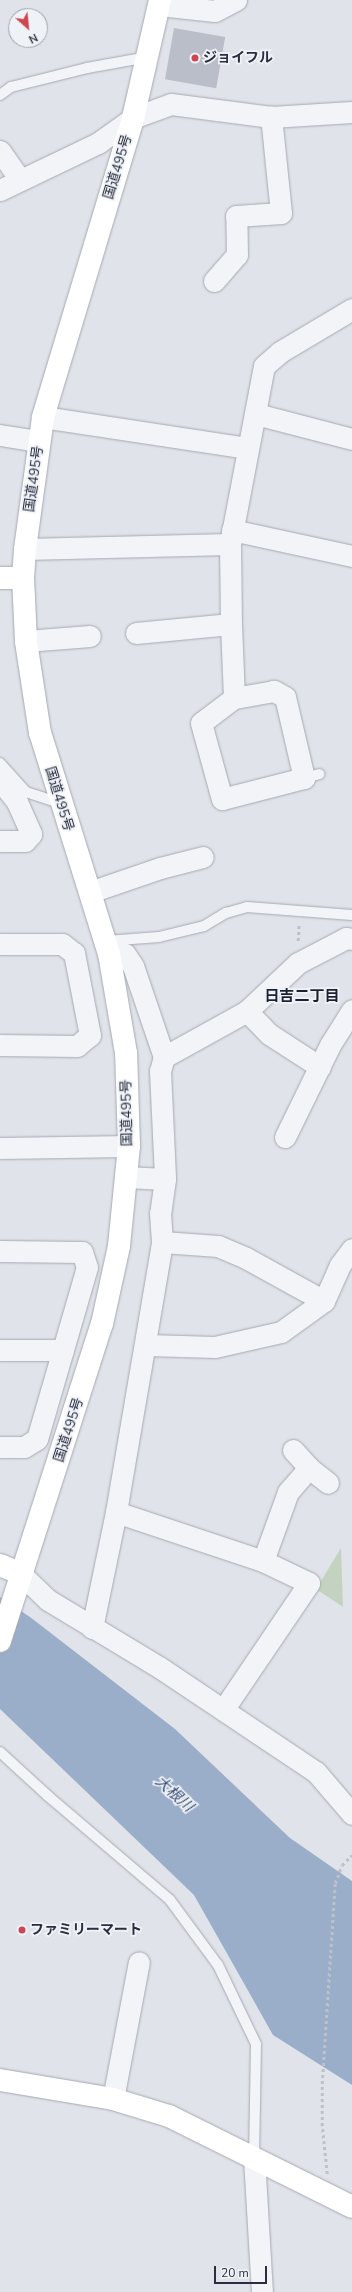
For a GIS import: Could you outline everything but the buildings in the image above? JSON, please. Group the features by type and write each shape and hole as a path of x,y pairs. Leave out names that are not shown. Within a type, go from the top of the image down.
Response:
{"main road":[{"name":"国道495号","path":"0,1641 78,1405 102,1324 119,1246 129,1146 126,1054 107,947 60,802 40,733 26,641 22,578 43,417 133,118 149,56 159,2"},
{"path":"0,578 22,578"},
{"path":"0,1565 18,1584"},
{"path":"0,2080 113,2099 169,2116 352,2207"}],"street":[{"path":"159,2 215,11 236,0"},
{"path":"0,190 98,143 133,118 171,104 271,117 352,112"},
{"path":"214,282 237,255 236,216 281,213 271,117"},
{"path":"0,151 20,180"},
{"path":"234,698 231,624 231,537 247,448 256,414 264,366 280,352 348,316"},
{"path":"256,414 352,439"},
{"path":"43,417 247,448"},
{"path":"0,435 39,441"},
{"path":"25,549 231,537 352,556"},
{"path":"136,633 231,624"},
{"path":"26,641 90,636"},
{"path":"274,691 285,697 312,776 222,799 201,723 234,698 274,691"},
{"path":"0,780 17,802 31,834 25,841 0,842"},
{"path":"90,892 160,868 203,857"},
{"path":"164,1057 247,1011 298,963 346,938 352,940"},
{"path":"0,944 62,944 74,954 90,1035 77,1046 0,1045"},
{"path":"92,1628 116,1512 146,1345 162,1242 160,1213 165,1179 160,1071 164,1057 133,966 125,954 107,947"},
{"path":"285,1138 320,1067 352,1010"},
{"path":"247,1011 269,1034 320,1067"},
{"path":"0,1148 129,1146"},
{"path":"126,1177 165,1179"},
{"path":"162,1242 218,1246 246,1258 324,1301"},
{"path":"146,1345 215,1347 281,1332 324,1301 340,1265 352,1249"},
{"path":"0,1251 82,1252 87,1267 37,1440 24,1447 0,1447"},
{"path":"0,1350 63,1350"},
{"path":"293,1450 309,1468 328,1483"},
{"path":"263,1561 288,1492 309,1468"},
{"path":"116,1512 263,1561 309,1583 224,1710"},
{"path":"18,1584 48,1600 92,1628 159,1667 316,1772 352,1814"},
{"path":"113,2099 139,1962"},
{"path":"254,2158 262,2292"}],"lane":[{"path":"0,95 18,85 87,68 149,56"},
{"path":"0,763 26,792 60,802"},
{"path":"107,947 159,937 204,926 226,913 247,907 352,915"},
{"path":"0,1752 48,1796 170,1900 218,1966 256,2044 254,2158"}],"path":[{"path":"298,963 299,911"},
{"path":"330,2196 322,2126 322,2084 335,1883 342,1865 352,1855"}],"green space":[{"path":"341,1548 343,1607 316,1589"}],"water":[{"name":"大根川","path":"0,1597 30,1617 175,1729 290,1838 352,1881 352,2085 273,2035 194,1895 0,1709"}],"place":[{"name":"ジョイフル","path":"195,58"},
{"name":"ファミリーマート","path":"22,1930"}],"district":[{"name":"日吉二丁目","path":"302,997"}]}
